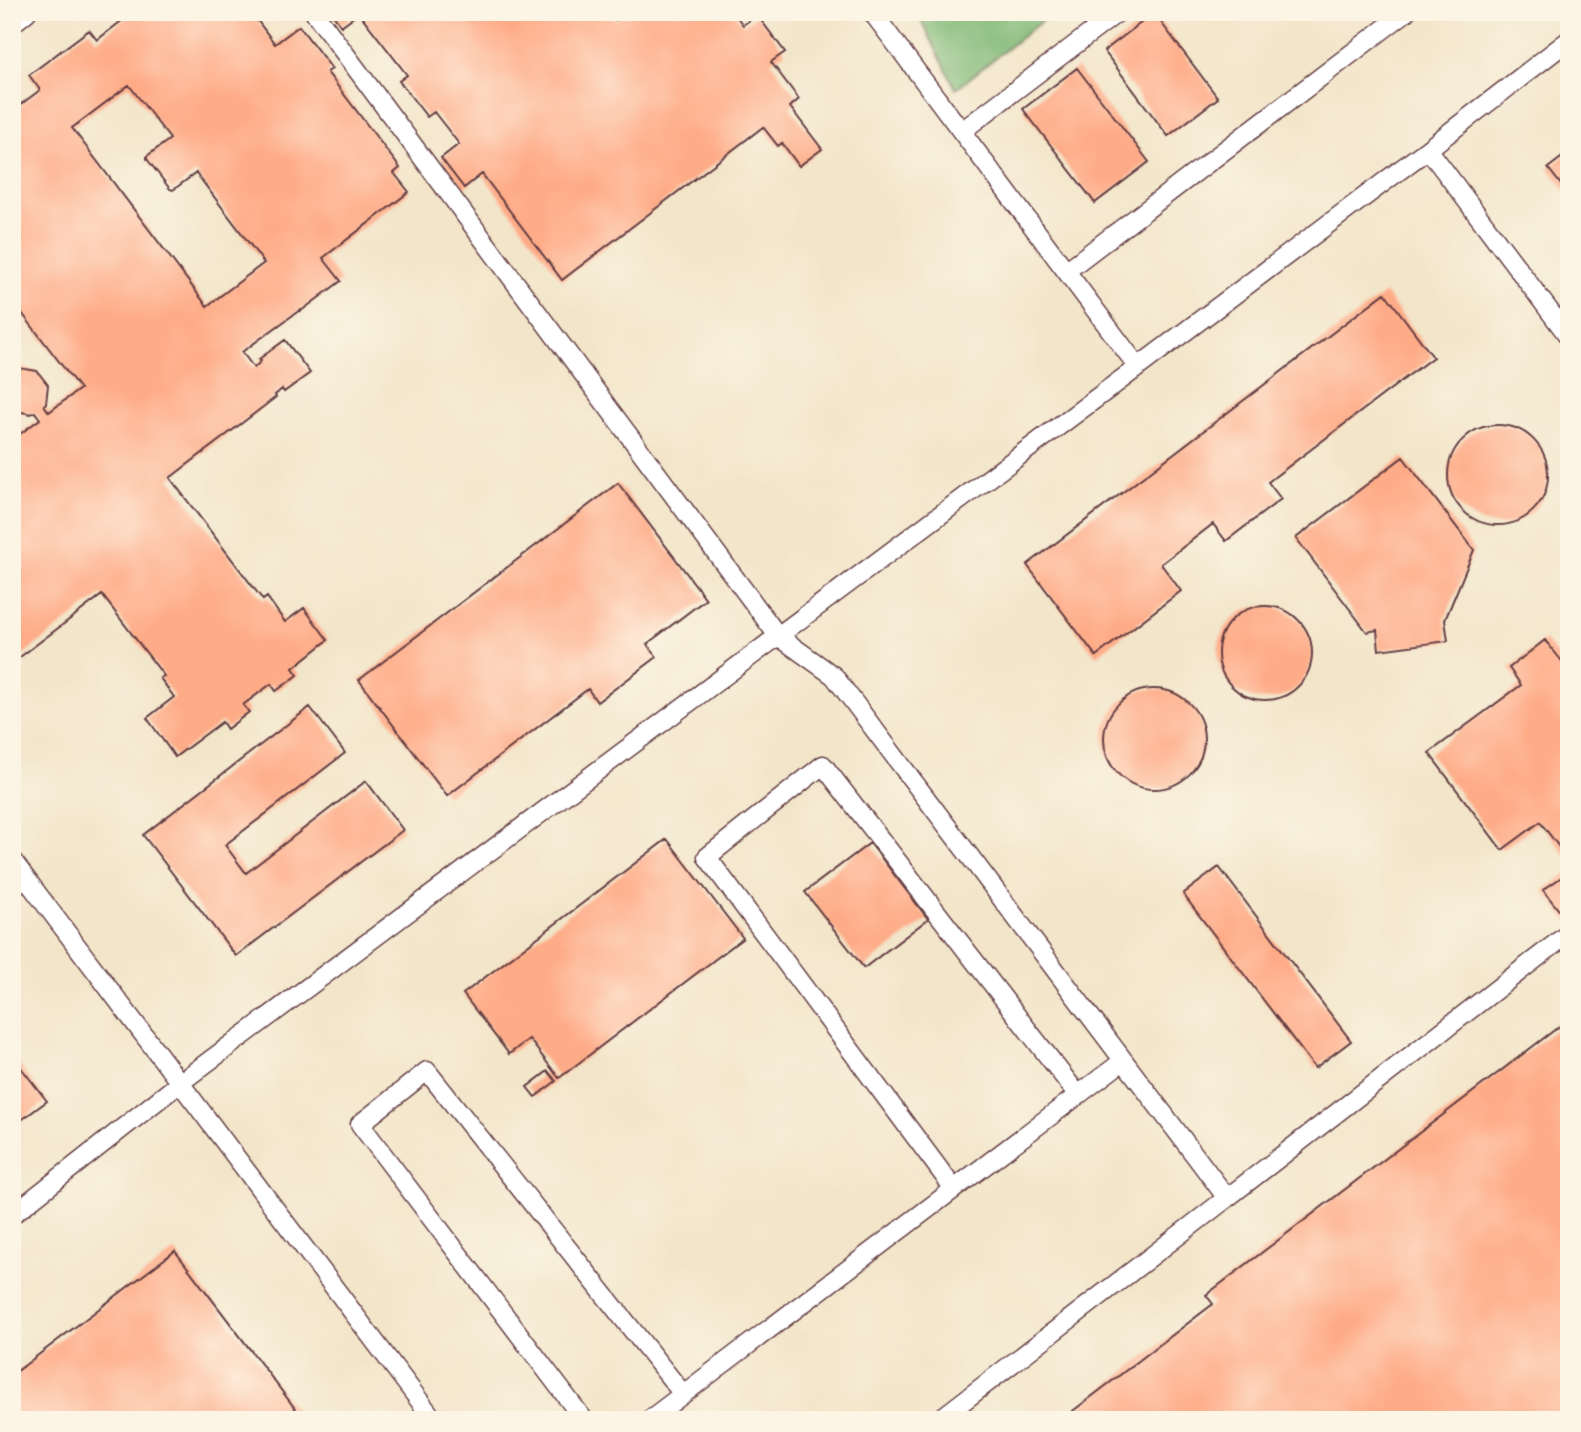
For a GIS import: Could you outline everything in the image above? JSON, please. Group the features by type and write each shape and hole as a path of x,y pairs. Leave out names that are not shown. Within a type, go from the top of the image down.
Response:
{"lane":[{"path":"12,24 27,12"},
{"path":"314,12 778,636 834,676 1227,1198"},
{"path":"872,12 1138,366"},
{"path":"962,131 1118,12"},
{"path":"1066,271 1406,12"},
{"path":"12,1215 181,1082 1428,149 1569,40"},
{"path":"1428,149 1569,337"},
{"path":"954,1189 707,858 823,765 1078,1095"},
{"path":"12,860 434,1420"},
{"path":"939,1420 1569,933"},
{"path":"649,1420 1123,1061"},
{"path":"584,1420 360,1124 427,1071 684,1394"}],"green space":[{"path":"917,12 1053,12 956,89"}],"building":[{"path":"133,12 251,12 275,44 299,26 332,69 327,72 400,168 394,173 409,192 323,258 341,281 242,352 254,368 261,361 259,359 285,340 310,373 284,392 282,389 276,397 170,478 263,600 267,597 285,622 304,608 328,640 293,668 298,675 276,691 271,684 243,705 249,712 227,729 222,722 175,757 147,718 174,697 160,678 164,676 102,595 12,663 12,440 40,419 35,412 31,414 12,410 12,374 19,368 37,371 48,385 44,405 49,412 80,389 12,300 12,111 40,90 29,75 89,30 97,40","holes":["129,85 170,139 147,156 147,159 173,190 196,173 264,263 207,306 72,128"]},
{"path":"331,12 610,12 616,20 627,12 733,12 743,25 757,15 785,52 771,62 799,99 790,107 822,149 799,166 782,143 778,146 763,127 562,280 482,174 464,188 441,158 459,144 434,112 427,117 399,81 407,75 359,13 341,26"},
{"path":"1154,13 1218,98 1168,136 1104,51"},
{"path":"1077,68 1149,162 1095,203 1023,109"},
{"path":"1569,152 1569,195 1548,168"},
{"path":"1385,293 1433,357 1268,482 1281,499 1226,541 1213,524 1161,564 1181,591 1096,656 1027,565"},
{"path":"1498,425 1517,429 1533,440 1544,456 1548,475 1544,494 1533,510 1517,521 1498,525 1479,521 1463,510 1452,494 1448,475 1452,456 1463,440 1479,429"},
{"path":"1403,457 1474,550 1445,620 1448,641 1379,650 1377,630 1367,632 1296,538"},
{"path":"618,483 706,599 647,644 657,657 597,702 588,689 447,796 359,680"},
{"path":"1265,606 1283,610 1298,620 1308,635 1312,653 1308,671 1298,686 1283,696 1265,700 1247,696 1232,686 1222,671 1218,653 1222,635 1232,620 1247,610"},
{"path":"1545,640 1569,670 1569,860 1540,822 1502,850 1429,753 1521,685 1509,668"},
{"path":"1154,689 1182,697 1196,711 1204,739 1196,767 1182,781 1154,789 1126,781 1112,767 1104,739 1112,711 1126,697"},
{"path":"310,707 345,753 225,845 246,873 366,781 403,830 236,956 143,835"},
{"path":"667,839 743,938 559,1078 529,1039 509,1054 463,994"},
{"path":"870,843 928,919 864,968 805,892"},
{"path":"1219,867 1351,1041 1315,1068 1183,894"},
{"path":"1569,872 1569,923 1543,890"},
{"path":"1569,1019 1569,1420 1061,1420 1213,1304 1206,1295"},
{"path":"12,1056 47,1101 12,1127"},
{"path":"548,1071 556,1081 535,1097 527,1087"},
{"path":"175,1251 300,1415 295,1420 12,1420 12,1375"}]}
